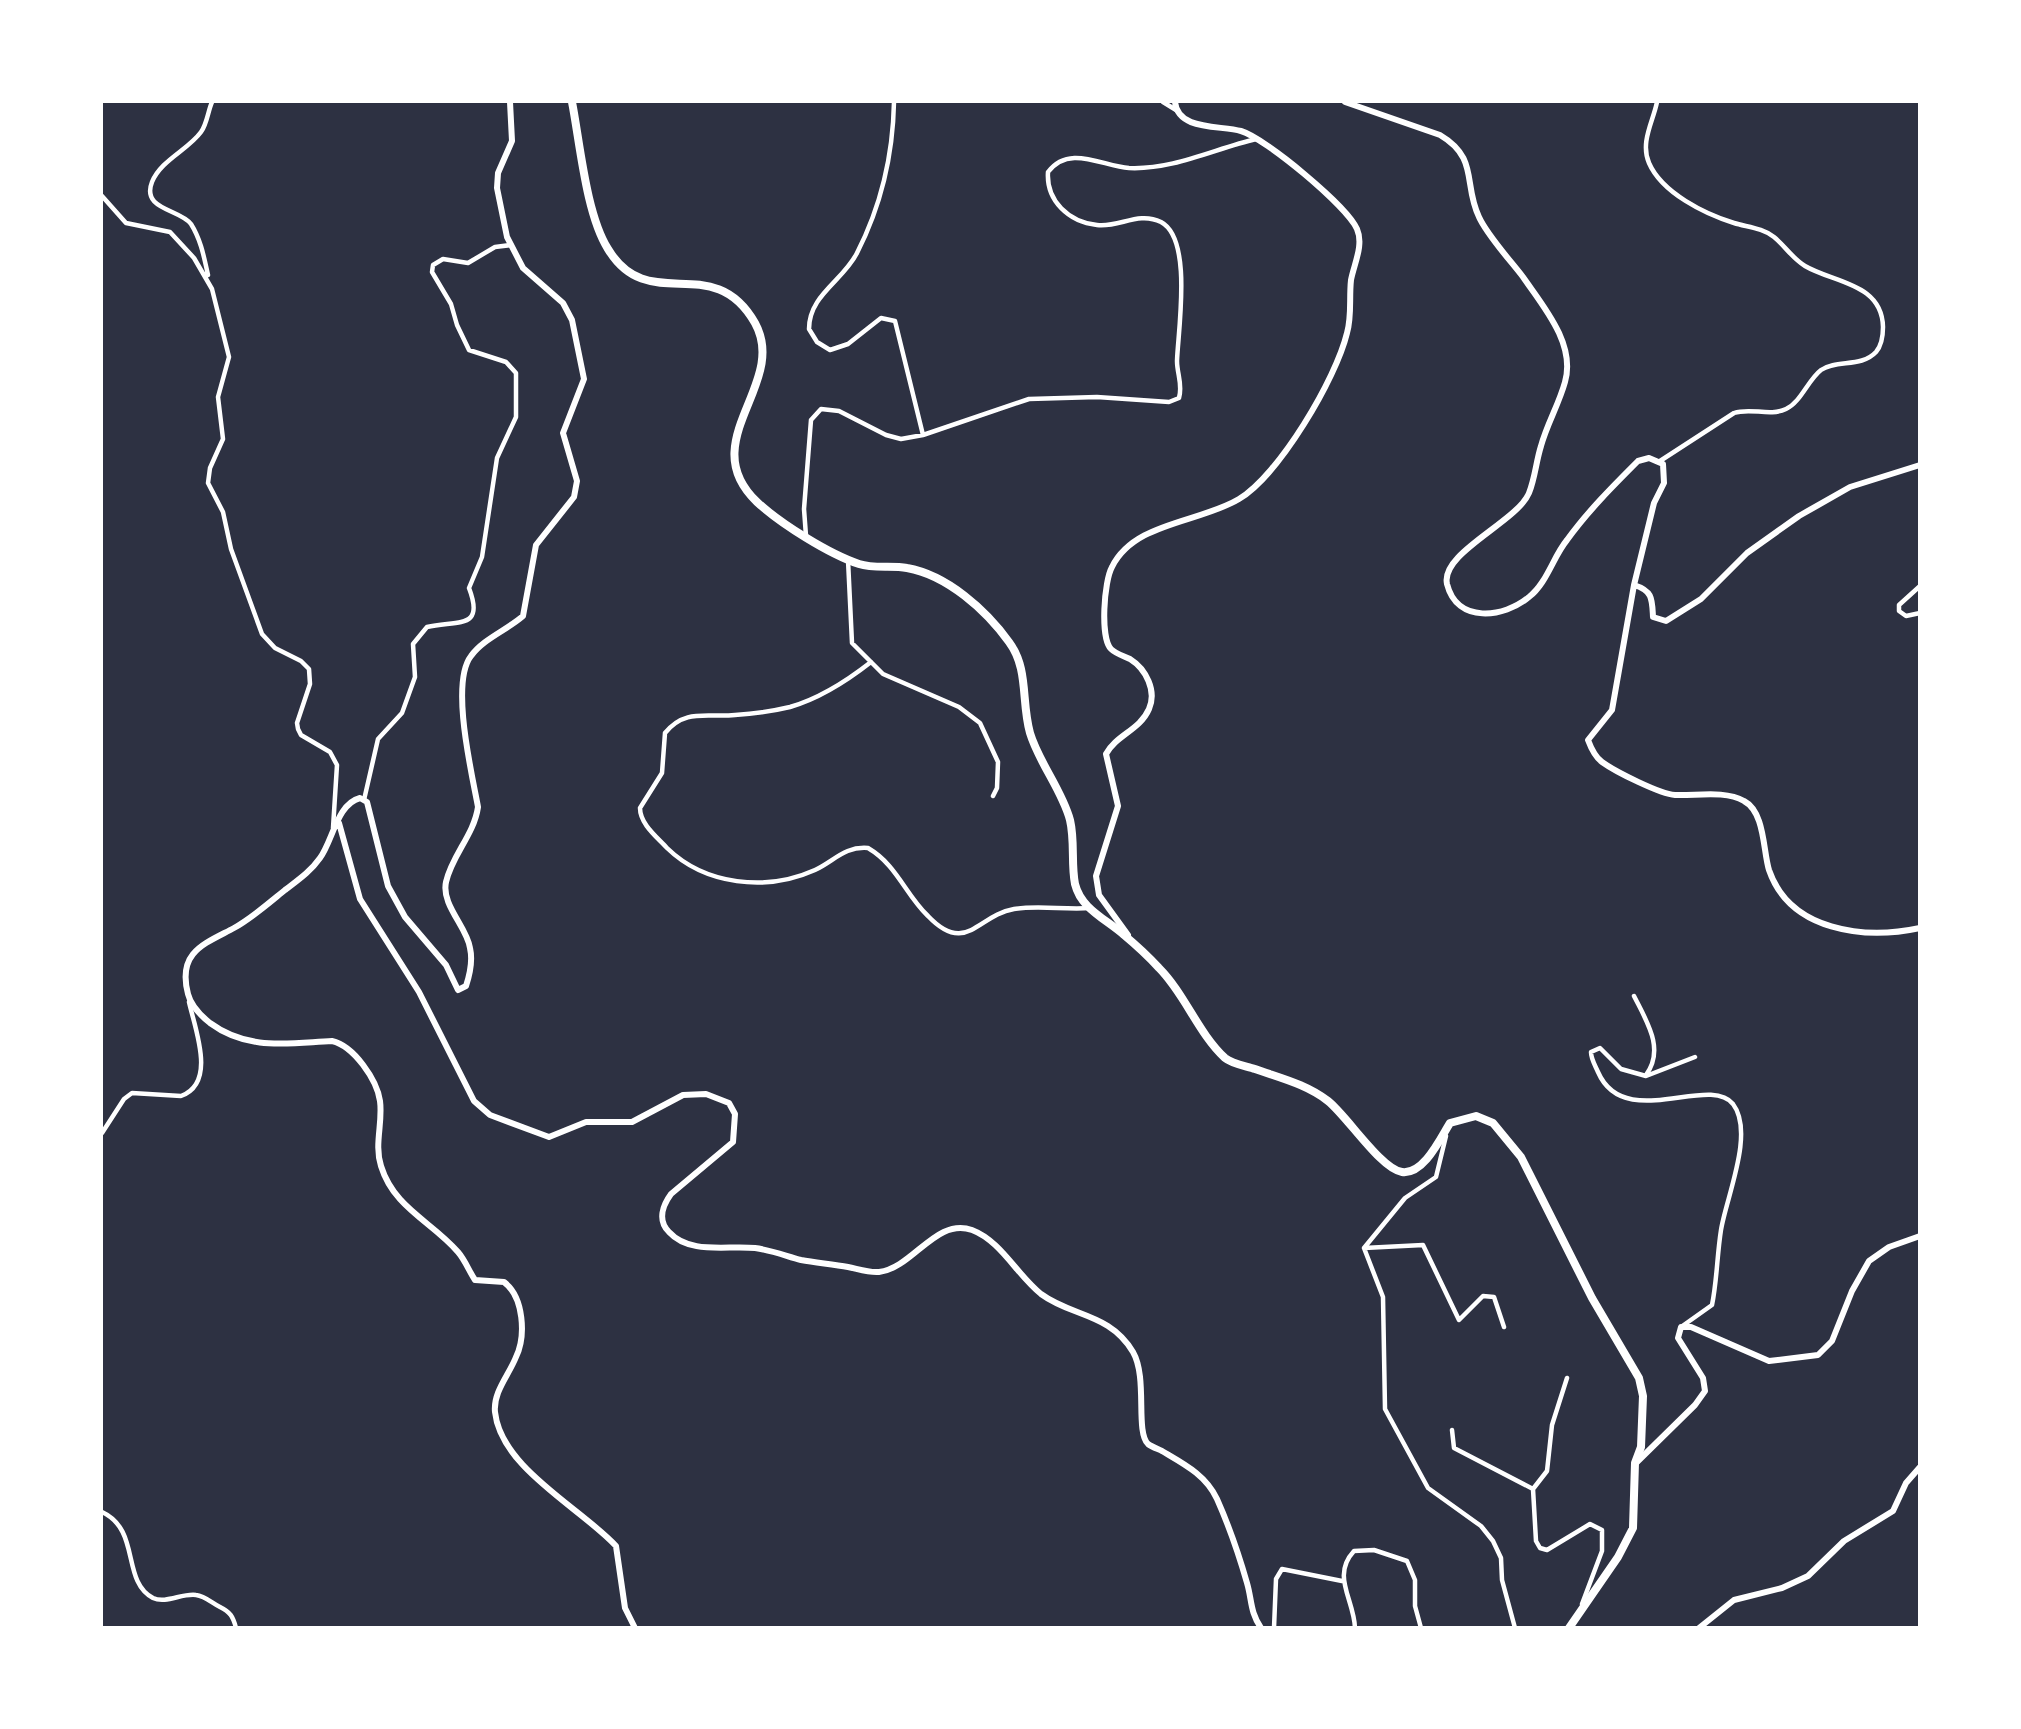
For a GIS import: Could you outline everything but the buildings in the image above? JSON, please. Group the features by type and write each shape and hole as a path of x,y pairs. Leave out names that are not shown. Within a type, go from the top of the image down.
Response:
{"highway":[{"path":"572,102 584,171 596,219 606,247 619,263 640,279 671,286 711,285 725,289 738,299 756,324 761,361 757,384 737,426 734,461 741,484 759,504 806,537 848,559 861,565 906,568 928,574 988,616 1021,659 1023,705 1031,738 1069,819 1075,885 1090,908 1162,970 1227,1060 1310,1088 1353,1125 1386,1163 1401,1172 1414,1170 1422,1163 1450,1123 1476,1115 1493,1123 1521,1157 1592,1298 1639,1378 1643,1418 1641,1447 1635,1463 1633,1528 1618,1557 1569,1628"}],"street":[{"path":"212,102 204,129 157,174 150,190 152,200 160,208 188,221 202,245 209,280 227,338 229,357 218,397 223,439 207,477 223,512 231,549 262,634 275,648 302,661 309,669 310,684 297,723 300,736 330,752 337,765 333,835"},
{"path":"510,102 512,141 498,173 496,188 511,245 523,268 563,303 572,320 584,379 563,433 577,481 574,497 536,545 523,616 470,656 463,673 464,719 478,807 476,821 445,883 447,899 470,948 470,972 466,986 458,990 436,950 405,917 388,886 369,810 364,800 378,739 402,713 415,677 412,644 428,627 468,621 474,615 475,602 469,589 482,558 497,457 516,417 516,373 506,362 469,350 457,325 452,304 432,272 433,265 443,259 468,263 495,247 511,245"},
{"path":"894,102 893,143 877,204 852,262 816,304 809,329 817,342 830,350 848,344 881,318 895,321 923,435"},
{"path":"1134,945 1099,895 1096,876 1118,806 1106,754 1116,740 1138,726 1150,708 1151,697 1151,688 1141,668 1110,648 1106,639 1105,600 1110,570 1125,546 1238,499 1261,480 1306,421 1340,354 1350,320 1350,286 1360,243 1357,230 1336,202 1258,138 1231,128 1185,120 1163,102"},
{"path":"1175,102 1176,110"},
{"path":"1345,102 1440,135 1453,143 1468,165 1479,217 1528,284 1566,349 1566,379 1521,508 1455,561 1448,570 1446,581 1451,594 1476,614 1488,616 1532,596 1566,540 1638,461 1648,458 1660,461 1734,413 1745,409 1774,412 1788,408 1822,370 1859,362 1877,351 1882,340 1882,323 1878,309 1864,290 1806,267 1793,258 1774,237 1761,230 1721,219 1674,194 1650,164 1646,149 1657,102"},
{"path":"806,537 804,509 811,420 816,414 829,408 894,438 923,435 1023,400 1107,398 1169,402 1179,398 1177,360 1181,284 1176,238 1161,223 1150,219 1138,217 1099,226 1076,219 1060,208 1051,194 1048,172 1054,164 1066,158 1102,161 1125,167 1158,167 1207,156 1258,138"},
{"path":"102,196 126,223 170,232 194,258 209,280"},
{"path":"1660,461 1666,474 1654,503 1634,585 1612,710 1588,740 1600,761 1667,794 1732,796 1746,802 1758,820 1769,870 1782,898 1802,914 1832,928 1870,933 1920,928"},
{"path":"1634,585 1646,589 1652,595 1653,617 1666,621 1701,599 1747,553 1799,516 1850,486 1920,465"},
{"path":"848,559 849,633 852,643 883,674 959,707 980,723 998,762 997,788 993,796"},
{"path":"1920,586 1899,605 1899,611 1906,616 1920,613"},
{"path":"871,662 845,682 792,706 733,716 689,715 678,720 665,733 660,779 640,808 645,823 692,869 736,881 776,880 796,876 812,871 855,847 868,848 889,862 921,909 936,925 950,932 974,931 998,915 1014,909 1090,908"},
{"path":"102,1133 124,1099 132,1093 181,1096 188,1094 199,1081 201,1065 186,974 190,957 196,948 235,928 312,869 353,800 364,800"},
{"path":"338,823 360,900 419,992 474,1101 490,1115 549,1137 586,1122 632,1122 683,1095 716,1096 729,1103 735,1114 733,1142 671,1194 665,1203 662,1214 664,1224 680,1240 710,1247 757,1248 797,1259 877,1273 901,1265 940,1234 952,1228 963,1228 987,1238 1040,1293 1058,1305 1095,1317 1120,1336 1140,1368 1143,1386 1142,1434 1149,1444 1207,1482 1230,1530 1248,1586 1250,1608 1261,1628"},
{"path":"188,995 198,1013 221,1031 245,1041 270,1045 332,1041 342,1043 353,1052 380,1101 380,1162 389,1187 417,1218 460,1254 475,1280 504,1282 515,1294 520,1310 520,1346 497,1396 494,1409 498,1427 509,1446 533,1474 616,1546 625,1608 635,1628"},
{"path":"1634,996 1654,1038 1653,1066 1646,1076"},
{"path":"1635,1463 1695,1405 1705,1391 1703,1378 1678,1338 1685,1321 1712,1305 1723,1218 1737,1164 1740,1124 1733,1105 1721,1096 1636,1100 1619,1097 1608,1090 1591,1052 1600,1048 1621,1069 1646,1076 1695,1057"},
{"path":"1364,1248 1405,1198 1436,1177 1450,1123"},
{"path":"1681,1328 1691,1326 1769,1361 1818,1355 1832,1341 1852,1291 1869,1261 1889,1247 1920,1236"},
{"path":"1364,1248 1423,1245 1459,1320 1483,1296 1493,1297 1504,1327"},
{"path":"1364,1248 1384,1297 1385,1409 1428,1488 1435,1496 1480,1526 1493,1541 1501,1558 1502,1580 1515,1628"},
{"path":"1567,1378 1552,1425 1548,1472 1533,1489 1536,1541 1540,1548 1548,1550 1557,1546 1581,1527 1590,1524 1598,1526 1604,1536 1602,1550 1578,1615"},
{"path":"1452,1430 1454,1448 1533,1489"},
{"path":"1699,1628 1734,1601 1782,1588 1808,1576 1844,1541 1893,1511 1906,1483 1920,1467"},
{"path":"102,1512 118,1525 126,1536 134,1571 142,1588 149,1595 164,1600 200,1595 227,1610 234,1618 236,1628"},
{"path":"1355,1628 1342,1581 1346,1563 1354,1551 1374,1550 1408,1561 1415,1580 1415,1606 1421,1628"},
{"path":"1274,1628 1276,1579 1282,1569 1342,1581"}]}
